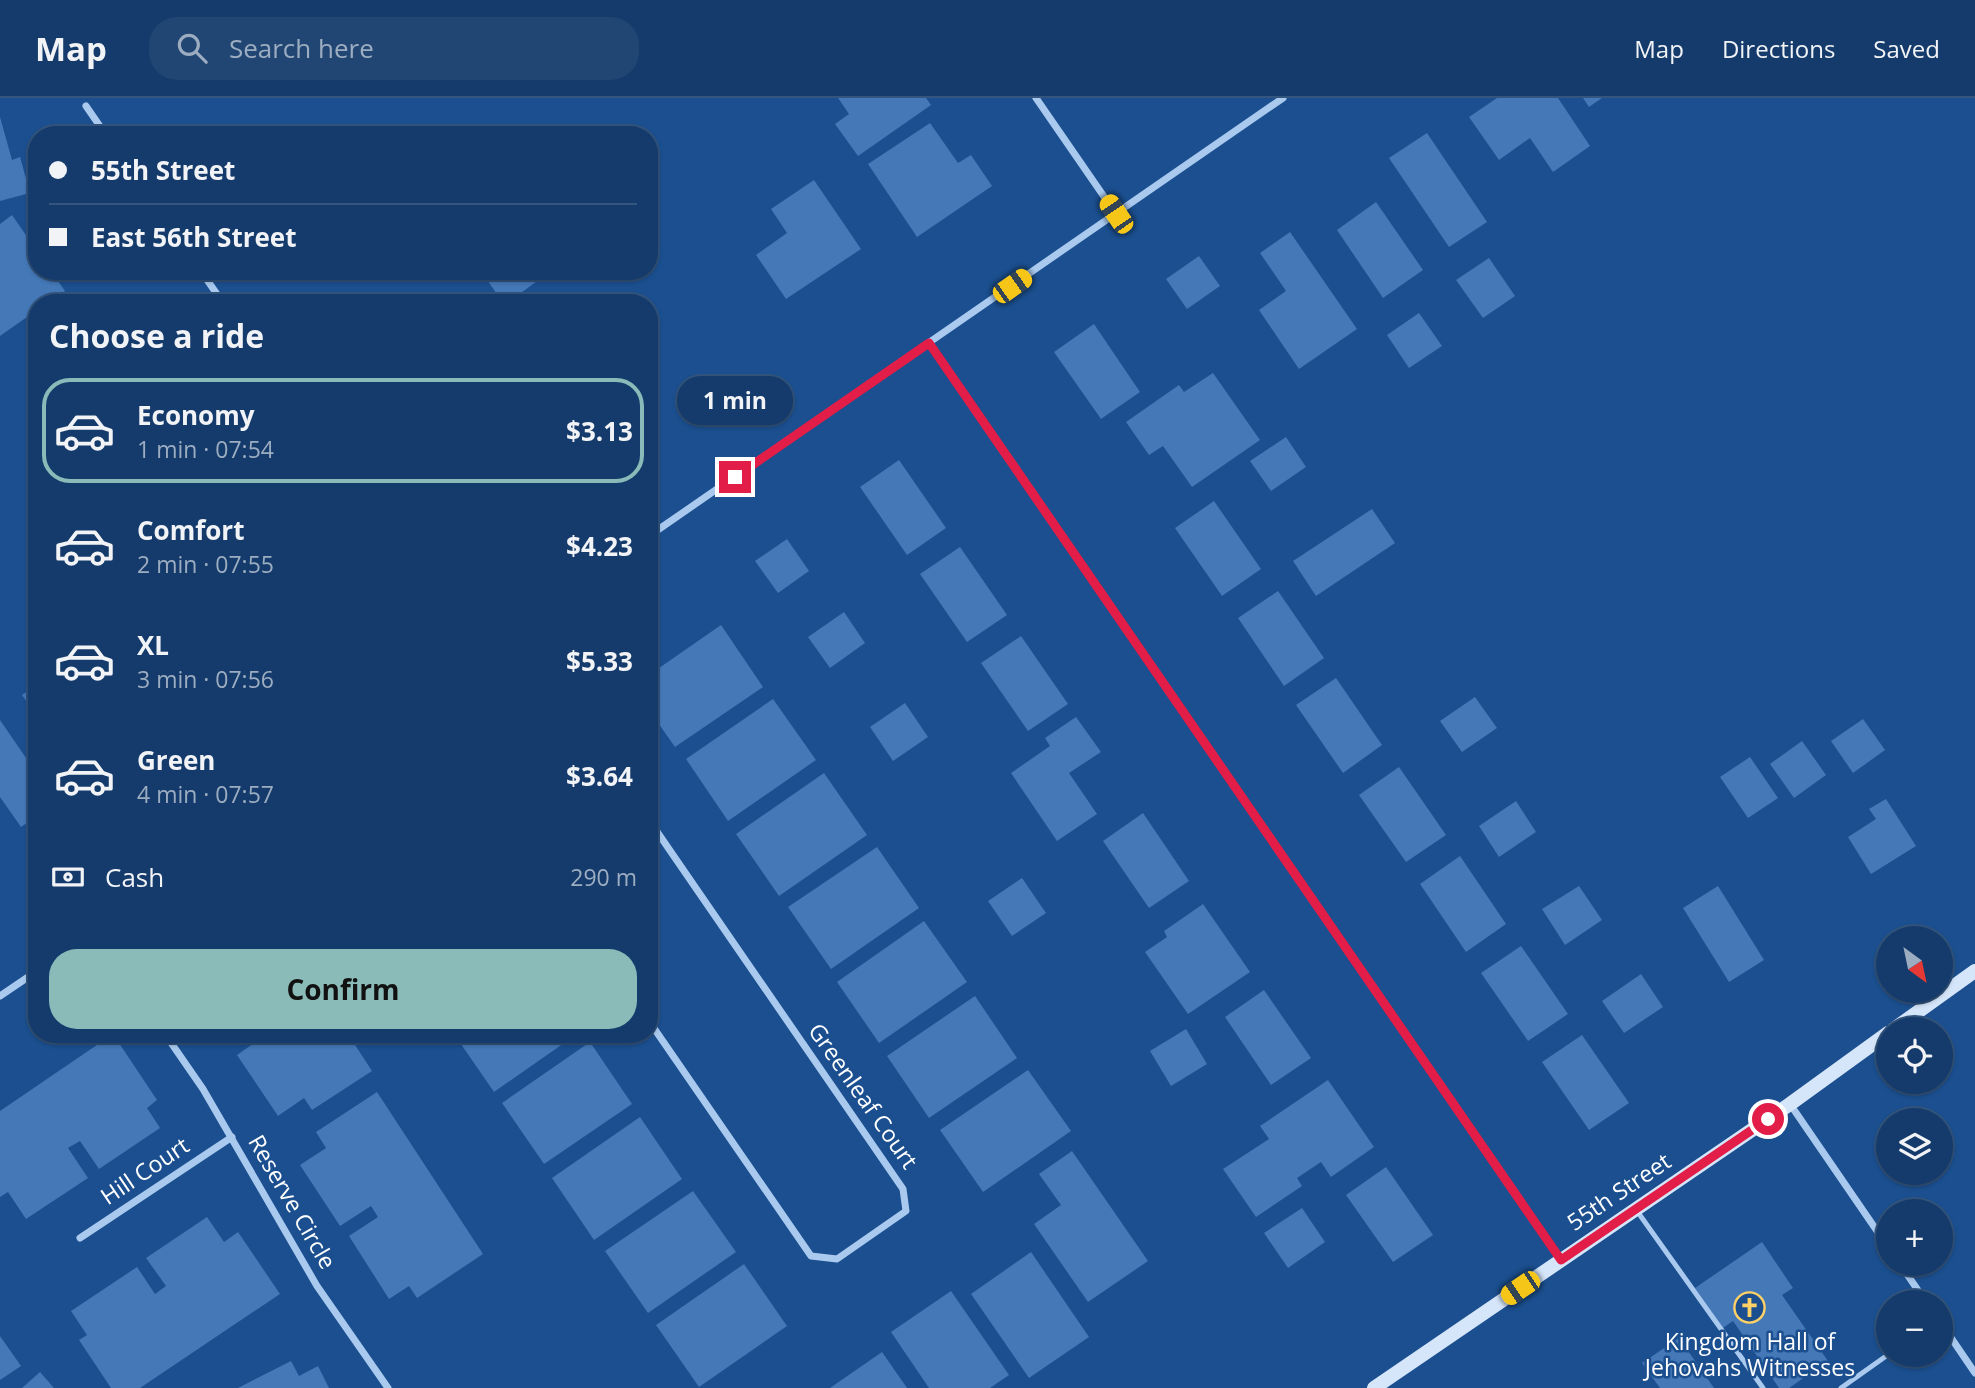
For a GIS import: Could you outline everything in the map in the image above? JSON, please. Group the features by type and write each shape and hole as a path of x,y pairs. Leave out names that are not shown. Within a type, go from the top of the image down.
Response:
{"main road":[{"path":"1911,1017 1975,971"},
{"name":"55th Street","path":"1374,1388 1790,1104 1876,1042"}],"street":[{"path":"1036,98 1116,214"},
{"path":"658,530 1283,98"},
{"path":"86,106 100,126"},
{"path":"929,343 1561,1260"},
{"name":"Greenleaf Court","path":"658,833 903,1189 906,1210 837,1259 811,1256 658,1034"},
{"path":"0,996 28,977"},
{"name":"Reserve Circle","path":"171,1043 232,1137 317,1286 388,1388"},
{"path":"1790,1104 1876,1229"},
{"name":"Hill Court","path":"80,1238 232,1137"},
{"path":"1953,1341 1975,1373"}],"lane":[{"path":"1635,1208 1763,1388"},
{"path":"1840,1388 1876,1363"}],"building":[{"path":"838,98 926,98 931,105 858,156 835,124 849,114"},
{"path":"1497,98 1558,98 1590,146 1553,172 1530,138 1499,160 1469,117"},
{"path":"1583,98 1602,98 1589,107"},
{"path":"0,117 12,160 20,157 28,194 0,201"},
{"path":"930,123 958,163 971,155 992,186 917,237 868,164"},
{"path":"1427,133 1487,222 1449,247 1389,158"},
{"path":"814,180 861,249 786,299 756,255 787,233 771,209"},
{"path":"1376,202 1423,270 1383,298 1337,230"},
{"path":"12,215 28,238 28,280 57,280 65,291 60,294 28,294 28,316 0,336 0,224"},
{"path":"1290,232 1357,329 1299,369 1259,310 1286,291 1260,253"},
{"path":"1199,256 1220,286 1187,309 1166,279"},
{"path":"1489,258 1515,296 1483,318 1456,280"},
{"path":"487,280 539,280 519,294 497,294"},
{"path":"1419,313 1442,346 1409,368 1387,335"},
{"path":"1094,324 1140,392 1101,419 1054,352"},
{"path":"1213,373 1260,440 1192,487 1163,446 1149,455 1126,422 1179,385 1184,392"},
{"path":"1286,437 1306,467 1271,491 1250,461"},
{"path":"899,460 946,528 907,555 860,487"},
{"path":"1214,501 1261,569 1222,596 1175,528"},
{"path":"1372,509 1395,543 1316,596 1293,561"},
{"path":"787,539 809,571 778,593 755,561"},
{"path":"960,547 1007,615 967,642 920,574"},
{"path":"1278,591 1324,658 1284,686 1238,618"},
{"path":"844,612 865,643 830,668 808,637"},
{"path":"721,625 763,687 675,747 658,723 658,669"},
{"path":"1021,636 1068,704 1028,731 981,663"},
{"path":"1336,678 1382,745 1343,773 1296,705"},
{"path":"28,691 28,703 22,695"},
{"path":"1475,697 1497,728 1462,752 1440,721"},
{"path":"773,699 816,760 728,821 686,759"},
{"path":"905,703 928,737 893,761 870,727"},
{"path":"1076,717 1101,752 1069,773 1097,814 1057,841 1011,773 1050,746 1045,738"},
{"path":"1863,719 1885,750 1853,773 1831,741"},
{"path":"0,720 28,761 28,822 21,827 0,797"},
{"path":"1802,741 1826,775 1794,798 1770,764"},
{"path":"1750,757 1778,798 1748,818 1720,777"},
{"path":"1399,767 1446,835 1406,862 1359,795"},
{"path":"824,773 867,835 779,896 736,834"},
{"path":"1886,799 1916,846 1871,874 1848,837 1876,819 1869,809"},
{"path":"1516,801 1536,832 1499,857 1479,826"},
{"path":"1143,813 1189,881 1149,908 1103,841"},
{"path":"877,847 919,908 831,969 788,907"},
{"path":"1460,856 1506,924 1466,952 1420,884"},
{"path":"1022,878 1046,913 1012,936 988,901"},
{"path":"1579,886 1602,920 1565,945 1542,909"},
{"path":"1718,886 1764,960 1729,982 1683,908"},
{"path":"1203,904 1250,972 1188,1014 1145,952 1167,937 1164,931"},
{"path":"924,921 967,982 879,1043 837,982"},
{"path":"1521,946 1568,1014 1528,1041 1481,973"},
{"path":"1641,974 1663,1007 1624,1033 1602,1001"},
{"path":"1264,990 1311,1058 1271,1085 1225,1017"},
{"path":"975,996 1017,1058 929,1118 887,1056"},
{"path":"1186,1029 1207,1064 1171,1086 1150,1051"},
{"path":"1582,1035 1629,1103 1589,1130 1542,1062"},
{"path":"100,1043 119,1043 157,1100 147,1108 160,1128 99,1169 80,1141 68,1148 88,1178 26,1219 8,1192 0,1197 0,1111"},
{"path":"254,1043 354,1043 372,1071 312,1110 304,1098 278,1116 237,1055"},
{"path":"460,1043 564,1043 494,1092"},
{"path":"591,1043 632,1104 544,1164 502,1103"},
{"path":"1028,1070 1071,1131 983,1192 940,1130"},
{"path":"1328,1080 1374,1147 1331,1177 1321,1162 1297,1178 1302,1186 1256,1217 1223,1169 1269,1139 1260,1126"},
{"path":"377,1092 483,1254 417,1298 409,1286 389,1299 349,1236 378,1217 371,1206 340,1226 300,1165 326,1148 316,1132"},
{"path":"640,1117 682,1179 594,1240 552,1178"},
{"path":"1072,1151 1148,1261 1088,1302 1034,1224 1061,1205 1039,1174"},
{"path":"1386,1167 1433,1235 1393,1262 1346,1195"},
{"path":"693,1191 736,1252 648,1313 605,1251"},
{"path":"1302,1208 1325,1242 1288,1268 1264,1233"},
{"path":"207,1217 224,1242 238,1232 280,1294 140,1388 111,1388 79,1340 87,1335 71,1311 137,1267 155,1294 166,1286 146,1258"},
{"name":"Kingdom Hall of Jehovahs Witnesses","path":"1762,1242 1793,1288 1782,1295 1828,1361 1789,1388 1779,1388 1733,1321 1723,1328 1695,1288"},
{"path":"1031,1252 1089,1337 1029,1378 971,1294"},
{"path":"744,1264 787,1326 699,1387 656,1325"},
{"path":"951,1291 1009,1375 990,1388 929,1388 891,1332"},
{"path":"0,1336 21,1366 0,1380"},
{"path":"1679,1338 1714,1388 1660,1388 1642,1363"},
{"path":"882,1352 907,1388 830,1388"},
{"path":"291,1361 299,1376 318,1366 329,1388 238,1388"},
{"path":"40,1372 54,1388 22,1388"}],"place":[{"name":"Kingdom Hall of Jehovahs Witnesses","path":"1750,1308"}],"route":[{"path":"735,477 929,343 1561,1260 1768,1119"}]}
